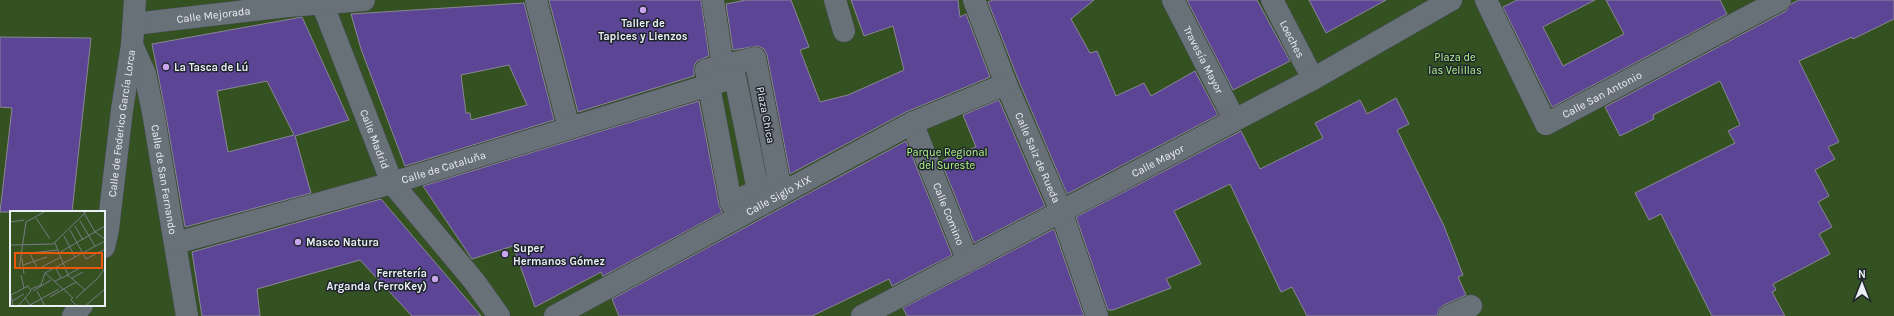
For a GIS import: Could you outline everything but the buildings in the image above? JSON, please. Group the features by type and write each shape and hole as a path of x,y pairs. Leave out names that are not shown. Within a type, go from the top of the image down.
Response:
{"street":[{"name":"Calle de Federico García Lorca","path":"105,242 133,34 135,0"},
{"name":"Calle Mejorada","path":"133,34 322,3 364,0"},
{"path":"536,0 569,128"},
{"path":"713,0 731,203 735,210"},
{"path":"835,0 844,32"},
{"name":"Calle Saiz de Rueda","path":"974,0 1006,84 1061,211 1097,316"},
{"name":"Travesía Mayor","path":"1173,0 1234,119"},
{"name":"Loeches","path":"1272,0 1313,79"},
{"name":"Calle Mayor","path":"862,316 886,311 968,261 1234,119 1313,79 1451,0"},
{"name":"Calle San Antonio","path":"1486,0 1546,124 1780,0"},
{"name":"Calle Madrid","path":"322,3 392,183 474,281 499,316"},
{"name":"Calle de San Fernando","path":"133,34 145,74 188,316"},
{"name":"Calle de Cataluña","path":"176,243 392,183 569,128 719,77"},
{"name":"Plaza Chica","path":"719,77 735,77 759,198"},
{"name":"Calle Siglo XIX","path":"555,316 735,210 912,123 1006,84"},
{"name":"Calle Comino","path":"912,123 968,261"},
{"path":"73,316 81,306"},
{"path":"93,316 94,306"},
{"path":"1449,316 1471,306"}],"green space":[{"name":"Parque Regional del Sureste","path":"0,0 1894,0 1894,316 0,316"}],"place":[{"name":"Taller de Tapices y Lienzos","path":"643,10"},
{"name":"La Tasca de Lú","path":"166,67"},
{"name":"Masco Natura","path":"298,242"},
{"name":"Super Hermanos Gómez","path":"505,254"},
{"name":"Ferretería Arganda (FerroKey)","path":"435,279"}],"park label":[{"name":"Plaza de las Velillas","path":"1455,63"}]}
